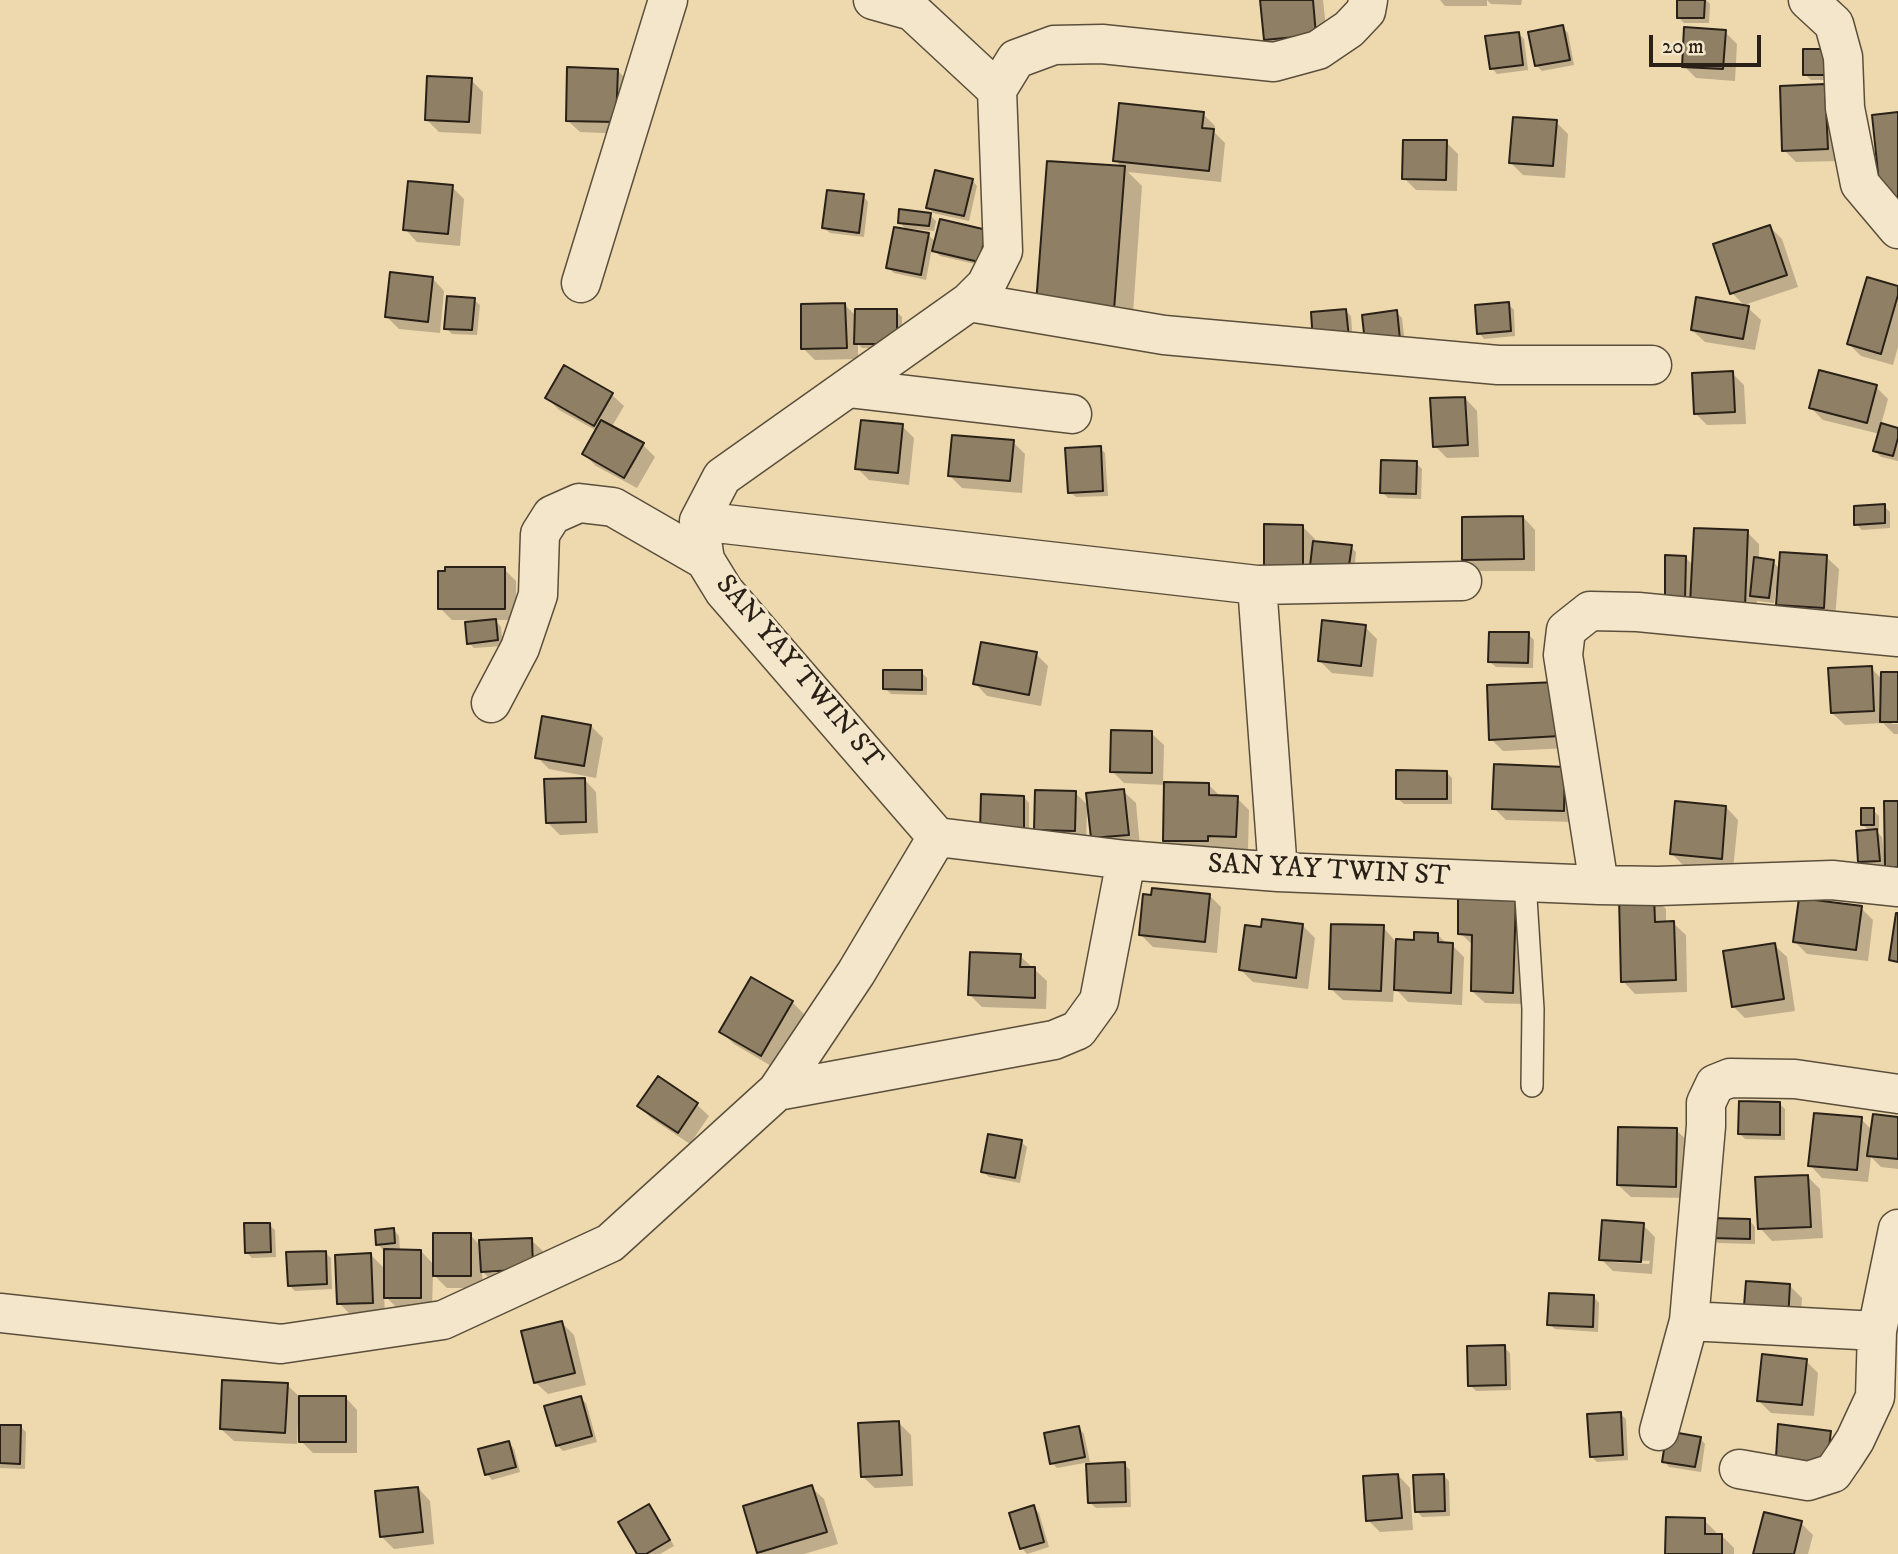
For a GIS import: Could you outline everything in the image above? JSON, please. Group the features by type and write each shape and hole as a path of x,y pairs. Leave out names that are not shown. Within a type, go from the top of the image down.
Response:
{"street":[{"path":"581,283 668,0"},
{"path":"873,0 912,11 997,90"},
{"path":"1368,0 1366,11 1349,29 1318,50 1274,62 1102,44 1054,46 1016,59 997,90 1003,251 986,285 969,302 722,477 699,521 1256,585 1462,580"},
{"path":"1808,0 1834,24 1843,57 1845,108 1860,184 1898,229"},
{"path":"969,302 1164,335 1484,364 1652,365"},
{"path":"848,388 1072,414"},
{"path":"491,703 520,648 538,596 540,534 552,515 579,503 612,507 705,560"},
{"name":"SAN YAY TWIN ST","path":"699,521 705,560 724,591 937,837 1126,860 1278,872 1658,886 1832,880 1898,887"},
{"path":"1256,585 1278,872"},
{"path":"1599,885 1563,655 1566,630 1590,611 1638,612 1898,637"},
{"path":"0,1313 281,1344 443,1320 610,1243 777,1091 856,973 937,837"},
{"path":"777,1091 1054,1040 1078,1030 1099,1002 1126,860"},
{"path":"1659,1430 1689,1321 1706,1102 1715,1084 1730,1077 1772,1077 1898,1094"},
{"path":"1739,1469 1808,1481 1833,1473 1855,1440 1875,1398 1877,1331 1898,1229"},
{"path":"1689,1321 1877,1331"}],"lane":[{"path":"1525,882 1533,1009 1532,1086"}],"building":[{"path":"1260,0 1313,0 1316,35 1264,40"},
{"path":"1677,0 1705,0 1704,18 1677,18"},
{"path":"1563,25 1570,60 1535,66 1528,32"},
{"path":"1684,27 1726,30 1723,69 1682,67"},
{"path":"1519,32 1523,65 1490,69 1485,36"},
{"path":"1803,49 1832,49 1831,75 1803,75"},
{"path":"567,67 618,69 616,122 566,121"},
{"path":"427,76 472,78 469,122 425,120"},
{"path":"1825,84 1828,149 1782,151 1780,86"},
{"path":"1119,103 1204,112 1202,128 1214,129 1209,171 1113,161"},
{"path":"1898,112 1898,201 1881,202 1872,115"},
{"path":"1513,117 1557,120 1553,166 1509,163"},
{"path":"1403,140 1447,140 1446,180 1402,179"},
{"path":"1047,161 1125,166 1114,310 1036,304"},
{"path":"935,170 973,179 964,216 926,208"},
{"path":"408,181 453,185 448,234 403,230"},
{"path":"827,190 864,194 859,233 822,228"},
{"path":"899,209 931,213 929,226 898,223"},
{"path":"940,219 987,230 979,262 932,251"},
{"path":"1770,225 1787,275 1730,294 1713,244"},
{"path":"894,227 929,233 921,275 886,268"},
{"path":"390,272 433,277 428,322 385,317"},
{"path":"1867,277 1898,286 1898,295 1881,354 1847,344"},
{"path":"447,296 475,298 472,330 444,329"},
{"path":"1696,297 1749,306 1743,339 1691,330"},
{"path":"1509,302 1511,331 1477,334 1475,305"},
{"path":"845,303 847,348 801,349 801,304"},
{"path":"855,309 897,309 897,344 854,344"},
{"path":"1346,309 1349,338 1313,342 1311,312"},
{"path":"1397,310 1400,339 1365,343 1362,315"},
{"path":"564,365 613,393 594,426 545,398"},
{"path":"1819,370 1877,385 1867,423 1809,408"},
{"path":"1733,371 1735,412 1694,414 1692,373"},
{"path":"1465,397 1468,445 1433,447 1430,398"},
{"path":"601,420 644,443 624,478 582,454"},
{"path":"861,420 903,424 898,473 855,469"},
{"path":"1881,423 1898,428 1893,456 1873,451"},
{"path":"952,435 1014,440 1010,481 948,476"},
{"path":"1101,446 1103,491 1068,493 1065,448"},
{"path":"1381,460 1417,461 1416,494 1380,493"},
{"path":"1885,504 1885,523 1854,525 1854,506"},
{"path":"1523,516 1524,559 1462,560 1462,517"},
{"path":"1264,524 1303,525 1303,571 1264,571"},
{"path":"1694,528 1748,530 1745,606 1690,604"},
{"path":"1313,541 1352,545 1347,579 1309,574"},
{"path":"1780,552 1827,555 1824,608 1776,605"},
{"path":"1665,555 1686,556 1685,600 1665,600"},
{"path":"1754,557 1774,560 1769,598 1750,596"},
{"path":"445,567 505,567 505,609 438,609 438,571 445,571"},
{"path":"496,619 498,640 467,644 465,622"},
{"path":"1322,620 1366,625 1361,666 1318,661"},
{"path":"1489,632 1529,632 1528,663 1488,662"},
{"path":"981,642 1037,652 1029,695 973,684"},
{"path":"1872,666 1874,711 1831,713 1828,668"},
{"path":"883,670 922,670 922,690 883,689"},
{"path":"1881,672 1898,672 1898,722 1880,722"},
{"path":"1557,682 1560,736 1489,740 1487,685"},
{"path":"542,716 591,725 584,766 535,758"},
{"path":"1111,730 1152,731 1152,773 1110,772"},
{"path":"1494,764 1565,767 1564,811 1492,809"},
{"path":"1396,770 1447,771 1447,799 1396,799"},
{"path":"585,778 586,822 546,823 544,779"},
{"path":"1164,782 1209,783 1209,795 1238,796 1236,837 1208,836 1208,841 1163,841"},
{"path":"1124,789 1129,835 1091,838 1086,793"},
{"path":"1035,790 1076,791 1075,831 1034,830"},
{"path":"981,794 1024,796 1024,832 980,831"},
{"path":"1675,801 1726,806 1722,859 1670,854"},
{"path":"1884,801 1898,801 1898,867 1885,867"},
{"path":"1861,808 1874,808 1874,825 1861,825"},
{"path":"1877,829 1880,861 1858,862 1856,831"},
{"path":"1152,888 1210,894 1205,942 1139,935 1143,894 1151,895"},
{"path":"1654,895 1655,922 1674,921 1676,980 1621,982 1619,897"},
{"path":"1458,897 1516,898 1513,993 1471,991 1472,935 1458,934"},
{"path":"1799,898 1862,906 1856,950 1793,942"},
{"path":"1898,913 1898,962 1889,960"},
{"path":"1262,919 1303,924 1296,978 1239,970 1245,925 1261,927"},
{"path":"1331,924 1384,925 1381,991 1329,989"},
{"path":"1414,932 1438,933 1438,942 1453,943 1451,993 1394,990 1396,939 1414,940"},
{"path":"1775,943 1784,999 1732,1007 1723,951"},
{"path":"970,952 1021,954 1020,967 1035,967 1035,998 968,995"},
{"path":"751,977 793,1001 761,1056 719,1032"},
{"path":"658,1076 698,1103 678,1133 637,1106"},
{"path":"1739,1101 1780,1102 1780,1135 1738,1134"},
{"path":"1814,1113 1862,1117 1857,1170 1808,1166"},
{"path":"1873,1114 1898,1117 1898,1159 1867,1156"},
{"path":"1618,1127 1677,1128 1676,1187 1617,1185"},
{"path":"988,1134 1022,1140 1015,1178 981,1172"},
{"path":"1808,1175 1811,1227 1758,1229 1755,1177"},
{"path":"1711,1218 1750,1219 1750,1239 1711,1238"},
{"path":"1602,1220 1644,1223 1641,1262 1599,1260"},
{"path":"244,1223 270,1223 271,1252 245,1253"},
{"path":"394,1228 395,1243 376,1245 375,1230"},
{"path":"433,1233 471,1233 471,1276 433,1276"},
{"path":"532,1238 533,1269 481,1272 479,1240"},
{"path":"384,1249 421,1250 421,1298 384,1298"},
{"path":"326,1251 327,1284 288,1286 286,1252"},
{"path":"371,1253 373,1303 337,1304 335,1255"},
{"path":"1746,1281 1790,1284 1788,1321 1743,1319"},
{"path":"1549,1293 1594,1295 1593,1327 1547,1325"},
{"path":"562,1321 575,1373 534,1383 521,1331"},
{"path":"1505,1345 1506,1385 1468,1386 1467,1346"},
{"path":"1762,1354 1807,1359 1802,1405 1757,1401"},
{"path":"222,1380 288,1383 285,1433 220,1429"},
{"path":"299,1396 346,1396 346,1442 299,1442"},
{"path":"581,1396 592,1436 556,1446 544,1406"},
{"path":"1621,1412 1623,1455 1590,1457 1587,1414"},
{"path":"899,1421 902,1475 861,1477 858,1423"},
{"path":"1778,1424 1831,1431 1827,1464 1776,1457"},
{"path":"0,1425 21,1425 20,1464 0,1463"},
{"path":"1079,1426 1085,1457 1050,1464 1044,1433"},
{"path":"1667,1431 1701,1437 1695,1467 1662,1462"},
{"path":"509,1441 516,1467 485,1475 478,1449"},
{"path":"1125,1462 1126,1502 1088,1503 1086,1464"},
{"path":"1398,1474 1402,1518 1366,1521 1363,1476"},
{"path":"1444,1474 1445,1511 1415,1512 1413,1475"},
{"path":"812,1485 827,1532 757,1553 743,1506"},
{"path":"418,1487 423,1532 380,1537 375,1491"},
{"path":"649,1504 670,1540 646,1554 637,1554 618,1522"},
{"path":"1034,1505 1044,1542 1020,1549 1009,1513"},
{"path":"1764,1512 1802,1521 1794,1554 1753,1554"},
{"path":"1666,1517 1705,1518 1705,1534 1722,1534 1722,1554 1665,1554"}]}
